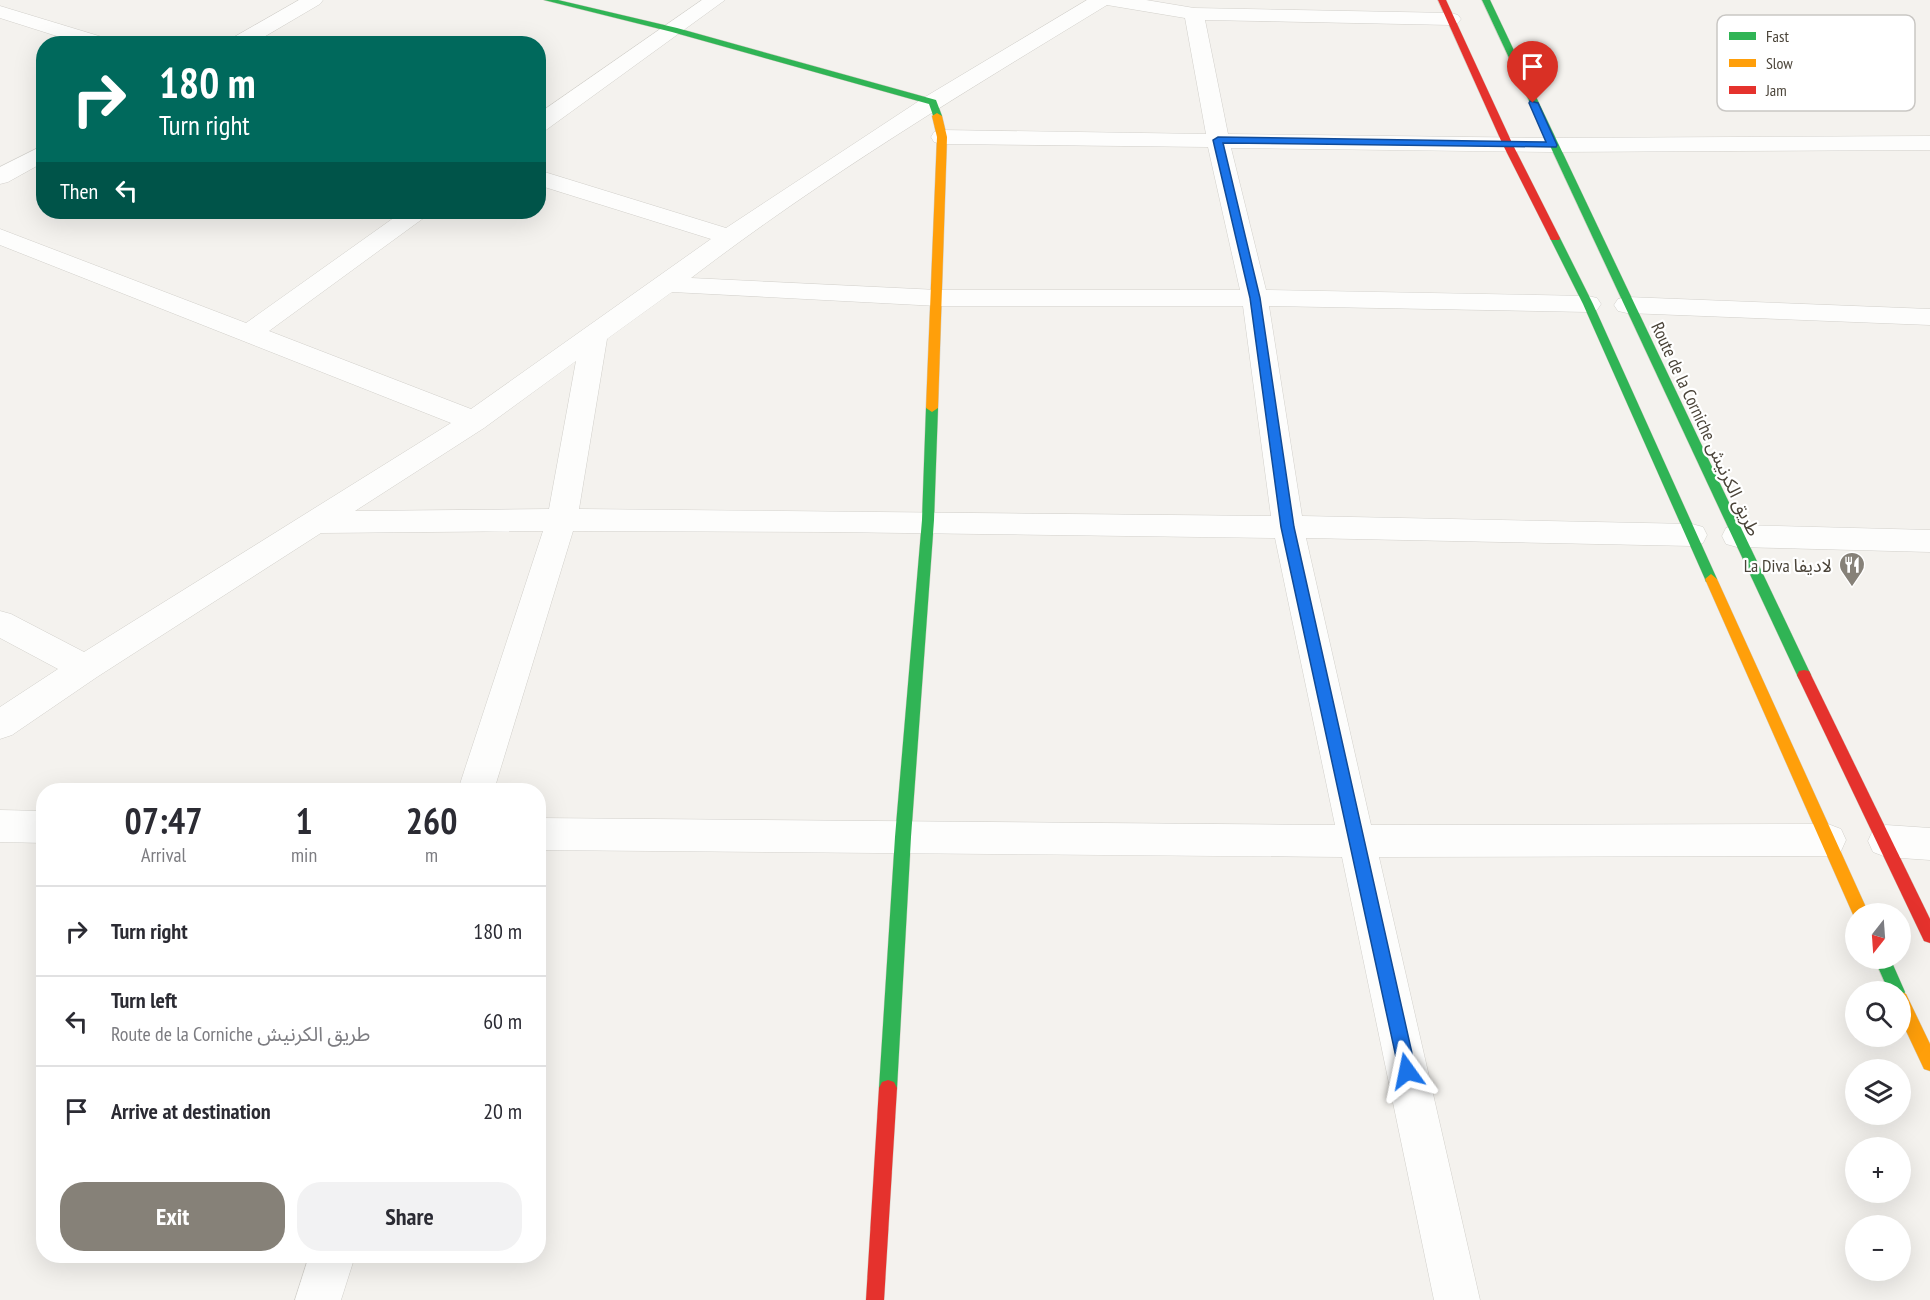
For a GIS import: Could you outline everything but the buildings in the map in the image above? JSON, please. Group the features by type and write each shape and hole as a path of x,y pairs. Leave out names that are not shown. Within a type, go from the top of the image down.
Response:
{"street":[{"path":"250,36 312,0"},
{"path":"549,0 674,30 933,102"},
{"path":"546,119 715,0"},
{"path":"0,725 85,668 474,421 594,337 729,237 933,102 1101,0"},
{"path":"1111,0 1194,14 1451,19"},
{"path":"1442,0 1508,145 1588,304 1857,903"},
{"name":"Route de la Corniche طريق الكرنيش","path":"1486,0 1627,305 1930,936"},
{"path":"0,12 79,36"},
{"path":"1194,14 1218,140 1255,298 1288,527 1457,1300"},
{"path":"875,1300 903,837 928,520 938,298 942,137 933,102"},
{"path":"942,137 1508,145 1930,143"},
{"path":"0,177 36,157"},
{"path":"546,180 729,237"},
{"path":"249,333 407,219"},
{"path":"0,236 474,421"},
{"path":"667,284 938,298 1255,298 1588,304"},
{"path":"1627,305 1930,317"},
{"path":"478,783 562,518 594,337"},
{"path":"313,522 562,518 928,520 1692,535"},
{"path":"1737,536 1930,541"},
{"path":"0,623 85,668"},
{"path":"0,826 36,827"},
{"path":"546,834 1358,841 1828,840"},
{"path":"1886,841 1930,844"},
{"path":"1911,1022 1930,1063"},
{"path":"318,1300 330,1263"}],"traffic: fast":[{"path":"548,0 674,30 933,102 937,116"},
{"path":"1486,0 1804,675"},
{"path":"1555,238 1588,304 1711,579"},
{"path":"888,1088 903,837 928,520 932,408"},
{"path":"1887,969 1892,981"}],"traffic: slow":[{"path":"932,408 942,137 937,116"},
{"path":"1711,579 1856,903"},
{"path":"1911,1022 1930,1063"}],"traffic: jam":[{"path":"1442,0 1508,145 1555,238"},
{"path":"1804,675 1930,936"},
{"path":"875,1300 888,1088"}],"place":[{"name":"La Diva لاديفا","path":"1852,588"}],"route":[{"path":"1407,1071 1288,527 1255,298 1218,140 1552,145 1533,103"}]}
